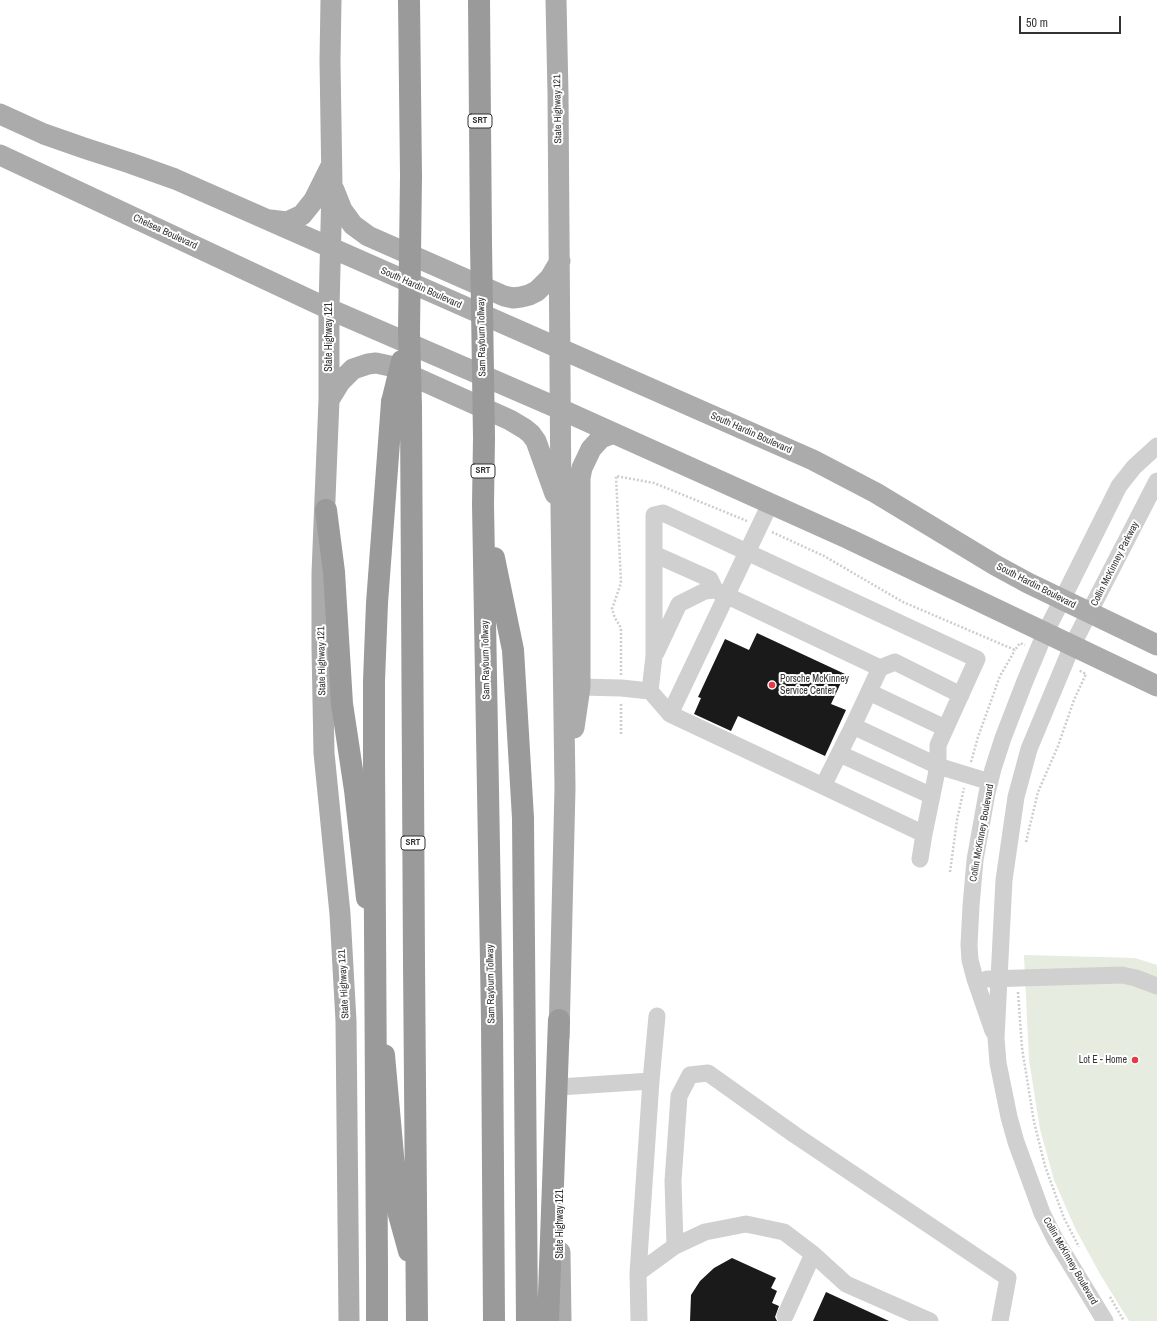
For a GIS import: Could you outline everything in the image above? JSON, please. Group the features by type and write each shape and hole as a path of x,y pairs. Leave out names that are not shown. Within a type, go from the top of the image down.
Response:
{"highway":[{"path":"377,1321 374,681 377,603 402,405 409,332 411,176 409,0"},
{"name":"Sam Rayburn Tollway","path":"479,0 484,438 483,504 492,1004 494,1321"},
{"name":"SRT","path":"402,405 414,963 417,1321"},
{"path":"483,504 512,650 523,818 527,1321"},
{"path":"326,510 334,572 342,704 355,790 389,1104 398,1212 417,1279"},
{"path":"548,1321 559,1020"}],"main road":[{"name":"State Highway 121","path":"331,0 330,61 332,176 329,309 329,400 326,510 322,573 322,626 324,753 340,914 346,1021 348,1321"},
{"name":"State Highway 121","path":"556,0 565,788 559,1020 561,1321"},
{"path":"0,114 44,134 175,179 330,248"},
{"name":"Chelsea Boulevard","path":"0,155 329,309"},
{"path":"268,220 287,222 302,215 332,176"},
{"path":"332,176 342,210 353,225 368,236 504,296 513,298 521,297 537,291 550,278 560,261"},
{"name":"South Hardin Boulevard","path":"330,248 813,460 899,507 995,565 1062,600 1157,645"},
{"path":"329,309 560,409 849,539 1157,686"},
{"path":"329,400 340,382 353,368 376,363 390,366 510,420 525,428 536,441 561,508"},
{"path":"565,788 580,687 580,478 586,458 596,442 605,436 614,433"}],"street":[{"name":"Collin McKinney Boulevard","path":"996,1038 975,979 970,960 969,945 975,860 995,763 1013,710 1045,633 1119,486 1134,467 1157,446"},
{"name":"Collin McKinney Parkway","path":"1072,646 1157,481"},
{"path":"670,714 721,593 748,552 770,504"},
{"path":"650,691 654,656 654,515 663,513 977,659 938,745 938,766 920,859"},
{"path":"654,554 710,579 721,593"},
{"path":"654,656 679,604 704,591 721,593 880,668"},
{"name":"Collin McKinney Boulevard","path":"1072,646 1029,749 1016,797 1004,880 996,1038 998,1063 1009,1117 1032,1189 1055,1239 1105,1321"},
{"path":"823,786 840,754 880,668 895,662 961,695"},
{"path":"580,687 621,688 650,691 670,714 924,834"},
{"path":"869,692 945,728"},
{"path":"853,726 938,766 990,782"},
{"path":"840,754 932,796"},
{"path":"975,979 1122,975 1136,978 1157,986"},
{"path":"639,1321 638,1273 657,1016"},
{"path":"675,1246 673,1181 678,1096 690,1075 708,1073 795,1135 1008,1278 1000,1321"},
{"path":"559,1087 651,1081"},
{"path":"638,1273 675,1246 705,1232 746,1224 784,1232 813,1254 846,1284 930,1321"},
{"path":"785,1316 813,1254"}],"path":[{"path":"950,872 957,820 967,775 978,737 1000,676 1015,650"}],"shaded area":[{"path":"1024,955 1135,958 1157,965 1157,1321 1129,1321 1100,1274 1075,1228 1054,1180 1040,1129 1029,1060"}],"building":[{"name":"Porsche McKinney Service Center","path":"757,633 845,674 831,704 846,710 825,756 738,716 731,731 694,714 701,698 698,697 725,639 749,650"},
{"path":"732,1258 776,1278 771,1288 777,1291 772,1303 779,1306 775,1317 777,1321 690,1321 691,1295 700,1281 714,1268"},
{"path":"826,1292 889,1321 813,1321"}],"place":[{"name":"Porsche McKinney Service Center","path":"772,685"},
{"name":"Lot E - Home","path":"1135,1060"}]}
